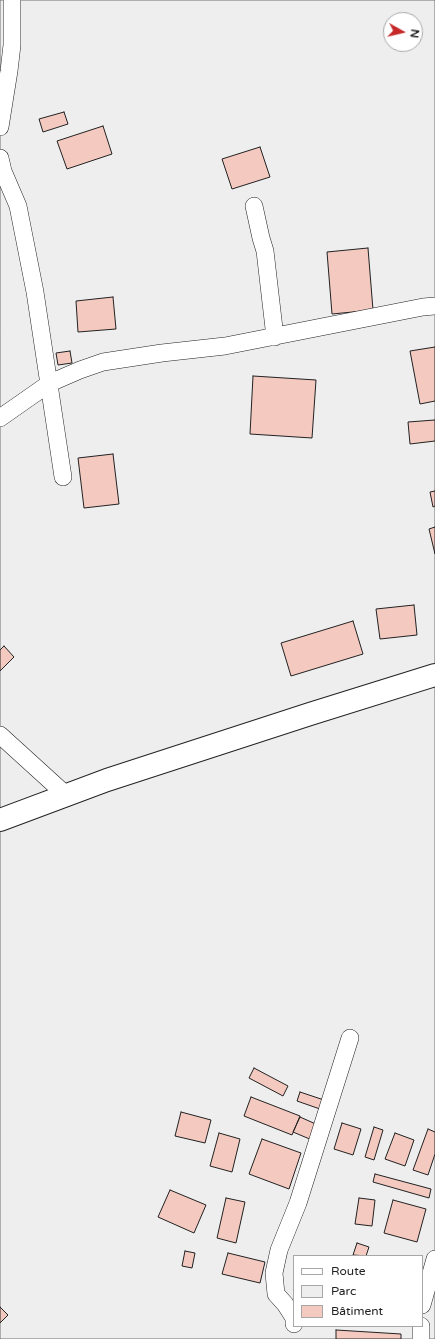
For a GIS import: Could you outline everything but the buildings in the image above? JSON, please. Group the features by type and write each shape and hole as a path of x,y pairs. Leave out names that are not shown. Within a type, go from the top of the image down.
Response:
{"street":[{"path":"0,127 12,45 12,0"},
{"path":"0,158 3,171 18,206 35,292 50,383 63,477"},
{"path":"254,206 265,251 275,337"},
{"path":"0,418 50,383 103,362 162,353 225,346 423,307 435,306"},
{"path":"0,820 115,777 435,675"},
{"path":"0,735 66,795"},
{"path":"293,1314 290,1303 276,1294 274,1273 279,1250 298,1203 350,1038"},
{"path":"423,1302 435,1259"},
{"path":"423,1306 435,1307"},
{"path":"294,1327 294,1339"},
{"path":"421,1327 421,1339"}],"green space":[{"path":"0,0 435,0 435,1339 0,1339"}]}
